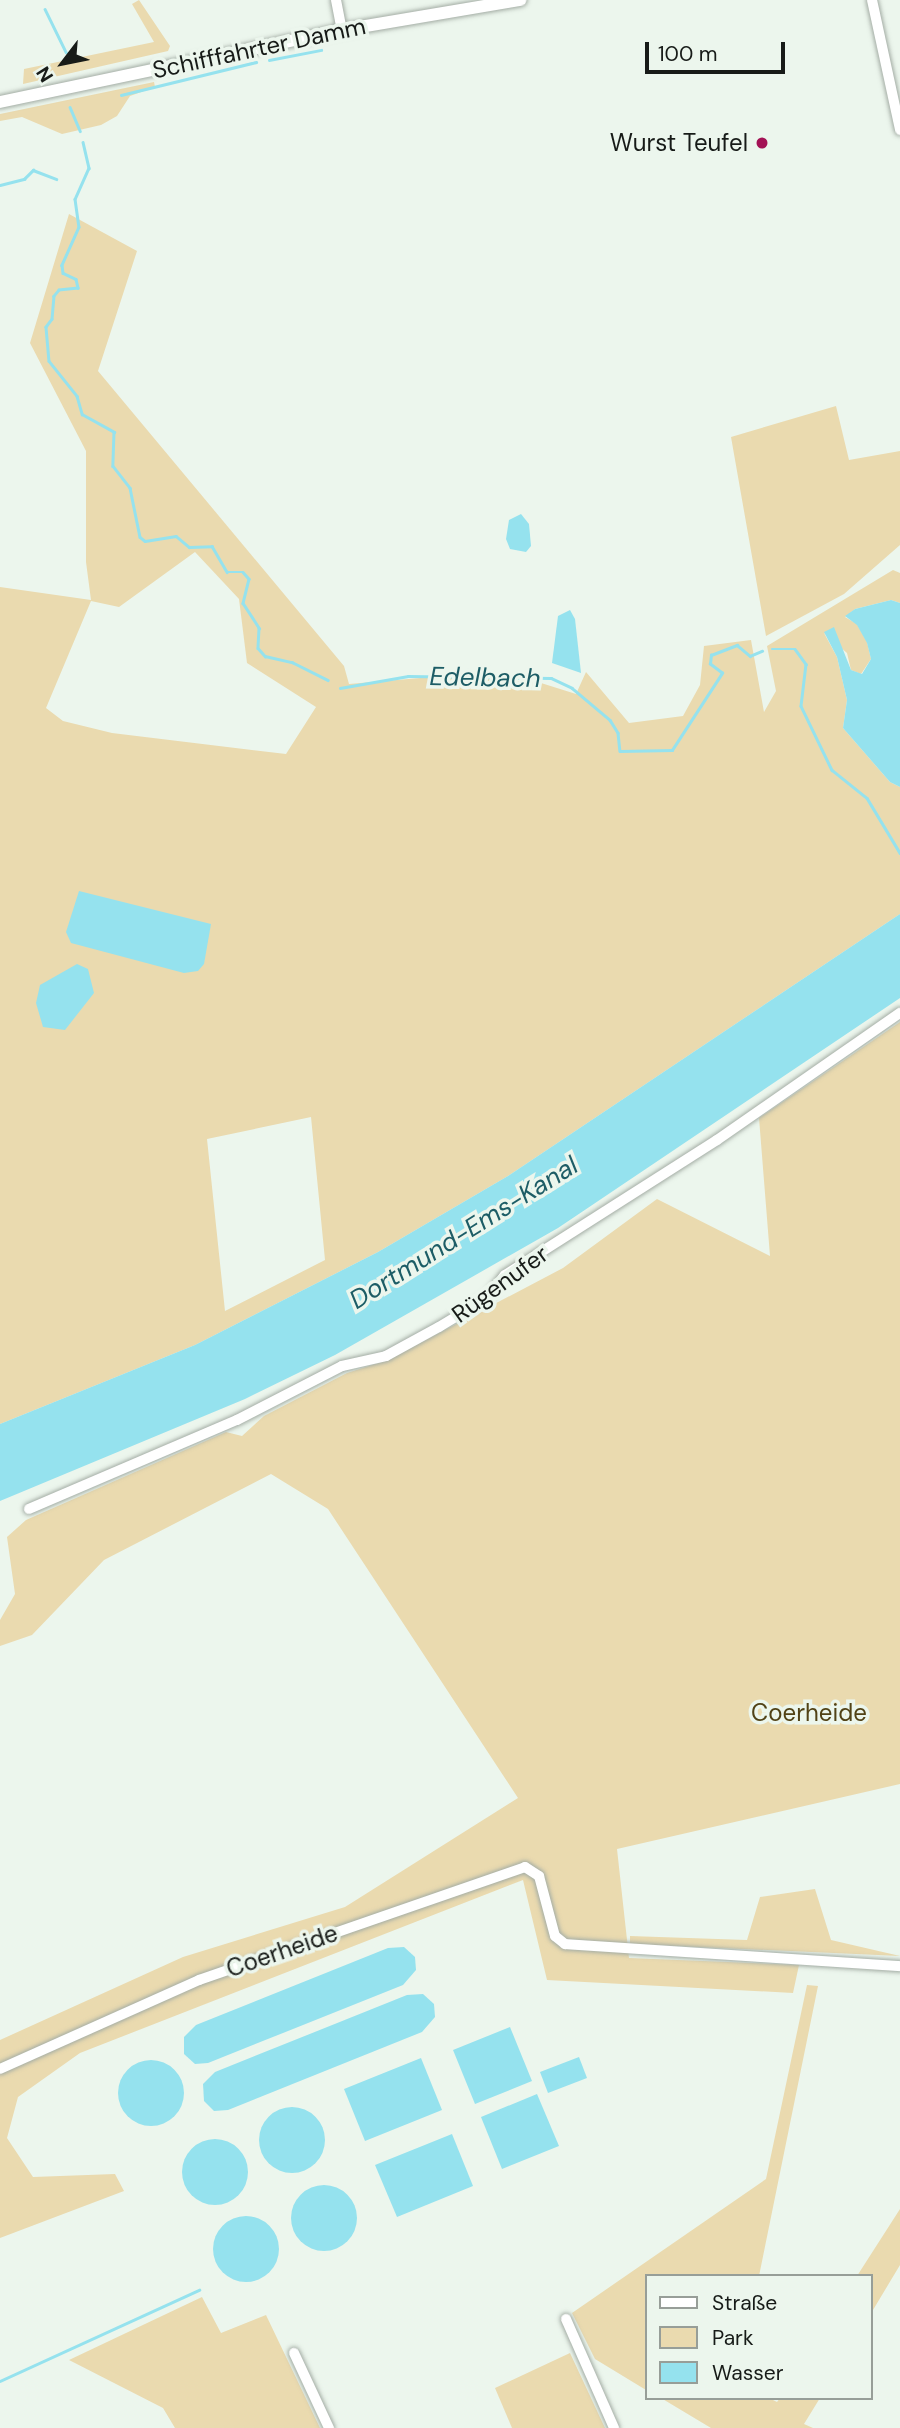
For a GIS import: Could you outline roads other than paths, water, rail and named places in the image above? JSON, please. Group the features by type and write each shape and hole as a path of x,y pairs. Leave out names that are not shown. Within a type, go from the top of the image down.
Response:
{"main road":[{"name":"Schifffahrter Damm","path":"0,102 342,30 517,1"}],"street":[{"path":"336,0 342,30"},
{"path":"873,0 900,130"},
{"name":"Rügenufer","path":"29,1509 237,1420 342,1366 386,1356 429,1333 487,1298 505,1275 718,1140 900,1013"},
{"name":"Coerheide","path":"0,2069 199,1980 526,1867 539,1876 555,1936 565,1944 900,1966"},
{"path":"566,2319 614,2428"},
{"path":"294,2353 329,2428"}],"water":[{"path":"521,514 529,524 531,546 526,552 510,549 506,539 509,520"},
{"path":"891,600 900,603 900,787 890,782 843,728 847,700 837,657 824,632 834,627 851,670 862,674 871,659 867,643 857,625 845,616 855,609"},
{"path":"570,610 575,619 581,673 552,663 558,616"},
{"path":"79,891 211,924 204,964 198,971 184,973 71,943 66,932"},
{"name":"Dortmund-Ems-Kanal","path":"900,914 900,998 558,1228 335,1355 245,1399 0,1501 0,1424 195,1345 378,1252 508,1176"},
{"path":"77,964 88,969 94,993 65,1030 43,1027 36,1003 40,985"},
{"path":"404,1947 415,1957 416,1970 403,1985 208,2063 195,2064 184,2054 184,2037 196,2025 388,1948"},
{"path":"423,1994 434,2004 435,2017 422,2032 228,2110 214,2111 204,2101 203,2084 215,2072 407,1995"},
{"path":"510,2027 532,2081 475,2104 453,2050"},
{"path":"579,2057 587,2078 548,2093 540,2072"},
{"path":"421,2058 442,2110 365,2141 344,2089"},
{"path":"151,2060 174,2070 184,2093 174,2116 151,2126 128,2116 118,2093 128,2070"},
{"path":"537,2094 559,2146 502,2169 481,2117"},
{"path":"292,2107 315,2117 325,2140 315,2163 292,2173 269,2163 259,2140 269,2117"},
{"path":"452,2134 473,2186 397,2217 375,2165"},
{"path":"215,2139 238,2149 248,2172 238,2195 215,2205 192,2195 182,2172 192,2149"},
{"path":"324,2185 347,2195 357,2218 347,2241 324,2251 301,2241 291,2218 301,2195"},
{"path":"246,2216 269,2226 279,2249 269,2272 246,2282 223,2272 213,2249 223,2226"}],"waterway":[{"name":"Edelbach","path":"45,9 66,52"},
{"path":"269,60 321,50"},
{"path":"121,95 256,62"},
{"name":"Edelbach","path":"70,107 80,131"},
{"name":"Edelbach","path":"83,142 89,168 75,199 79,227 62,265 63,273 76,279 78,288 59,290 54,296 52,319 46,327 49,361 77,396 82,414 114,432 113,466 130,488 140,537 145,541 176,536 189,547 212,546 227,572 243,572 249,579 243,603 259,628 258,648 265,656 292,662 328,680"},
{"path":"0,185 24,179 33,170 56,179"},
{"name":"Edelbach","path":"340,688 408,676 551,678 572,688 610,720 618,733 620,751 672,750 722,673 710,664 711,655 737,645 750,656 762,651"},
{"name":"Edelbach","path":"772,649 795,649 806,664 801,706 832,770 867,798 900,853"},
{"path":"0,2381 199,2290"}],"place":[{"name":"Wurst Teufel","path":"762,143"}]}
